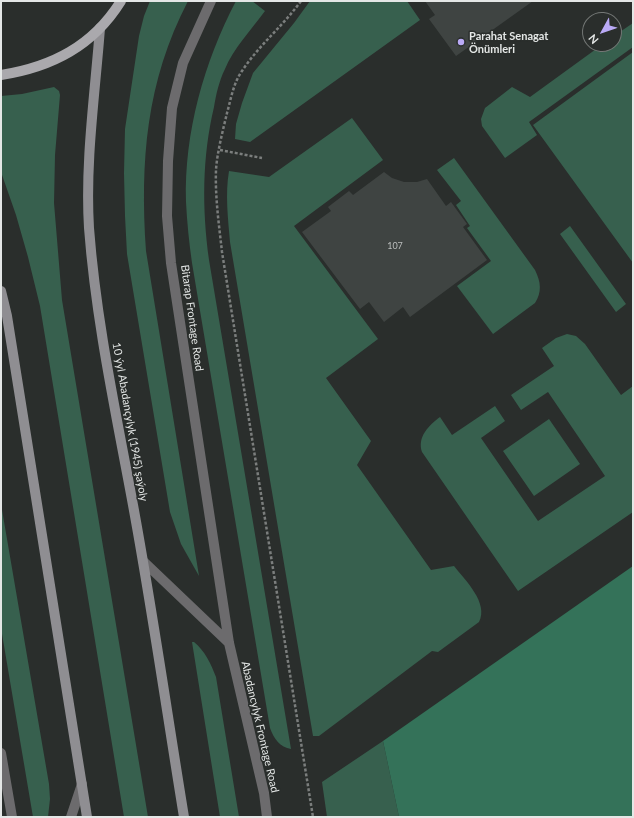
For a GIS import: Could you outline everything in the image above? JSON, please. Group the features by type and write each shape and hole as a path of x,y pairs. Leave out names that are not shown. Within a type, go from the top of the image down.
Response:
{"main road":[{"path":"1,76 44,66 64,56 83,43 100,28 121,1"},
{"name":"10 ýyl Abadançylyk (1945) şaýoly","path":"100,28 88,190 89,227 94,275 100,320 143,561 184,817"},
{"path":"1,291 8,316 87,817"}],"street":[{"name":"Bitarap Frontage Road","path":"211,1 183,63 172,108 168,161 167,216 171,263 229,643"},
{"path":"143,561 229,643"},
{"name":"Abadancylyk Frontage Road","path":"229,643 264,793 267,817"},
{"path":"1,753 12,817"},
{"path":"71,817 82,784"}],"path":[{"path":"301,1 293,12 263,44 242,71 234,86 216,169 217,214 222,252 314,817"},
{"path":"220,150 262,158"}],"green space":[{"path":"150,1 188,1 174,31 163,62 155,92 149,123 146,154 144,218 146,251 199,576 181,544 170,512 127,254 124,173 125,129 139,36 144,16"},
{"path":"236,1 252,1 265,11 243,39 228,62 218,88 210,126 205,164 205,221 209,260 291,749 278,742 273,736 270,728 192,263 187,217 186,176 188,150 198,98 214,48"},
{"path":"310,1 407,1 420,20 250,142 235,139 236,124 253,73"},
{"path":"633,23 633,47 529,122 537,135 505,158 482,126 481,119 485,108 512,87 530,97 592,52 622,52 622,31"},
{"path":"633,52 633,263 533,125"},
{"path":"54,87 59,91 60,95 55,155 54,203 62,300 148,817 124,817 40,306 16,215 1,172 1,96 22,94"},
{"path":"352,118 383,160 294,226 378,339 326,378 371,441 357,465 431,570 454,566 464,578 478,600 481,607 481,615 479,622 438,652 432,651 319,736 313,736 230,242 227,189 229,171 269,177"},
{"path":"454,158 535,270 539,279 540,291 535,303 493,334 457,286 491,261 467,228 470,226 456,205 461,201 437,170"},
{"path":"570,226 626,304 616,312 560,234"},
{"path":"567,334 576,336 585,344 621,395 633,386 633,512 518,591 422,452 421,441 428,428 440,417 452,435 495,406 505,421 481,438 538,521 605,476 548,392 521,410 511,395 554,366 542,348 556,338"},
{"path":"549,419 580,464 534,496 503,451"},
{"path":"1,504 49,784 50,799 48,817 33,817 1,628"},
{"path":"633,566 633,817 399,817 383,741"},
{"path":"192,642 198,646 204,654 216,677 239,817 220,817"},
{"path":"383,741 399,817 327,817 322,782"}],"building":[{"name":"Parahat Senagat Önümleri","path":"425,1 533,1 456,56 429,19 435,15"},
{"path":"384,172 392,178 404,182 417,182 427,179 446,206 451,202 467,224 463,227 487,260 410,317 403,307 384,322 369,302 360,309 302,232 331,211 328,207 349,191 353,195"}],"place":[{"name":"Parahat Senagat Önümleri","path":"461,42"}]}
